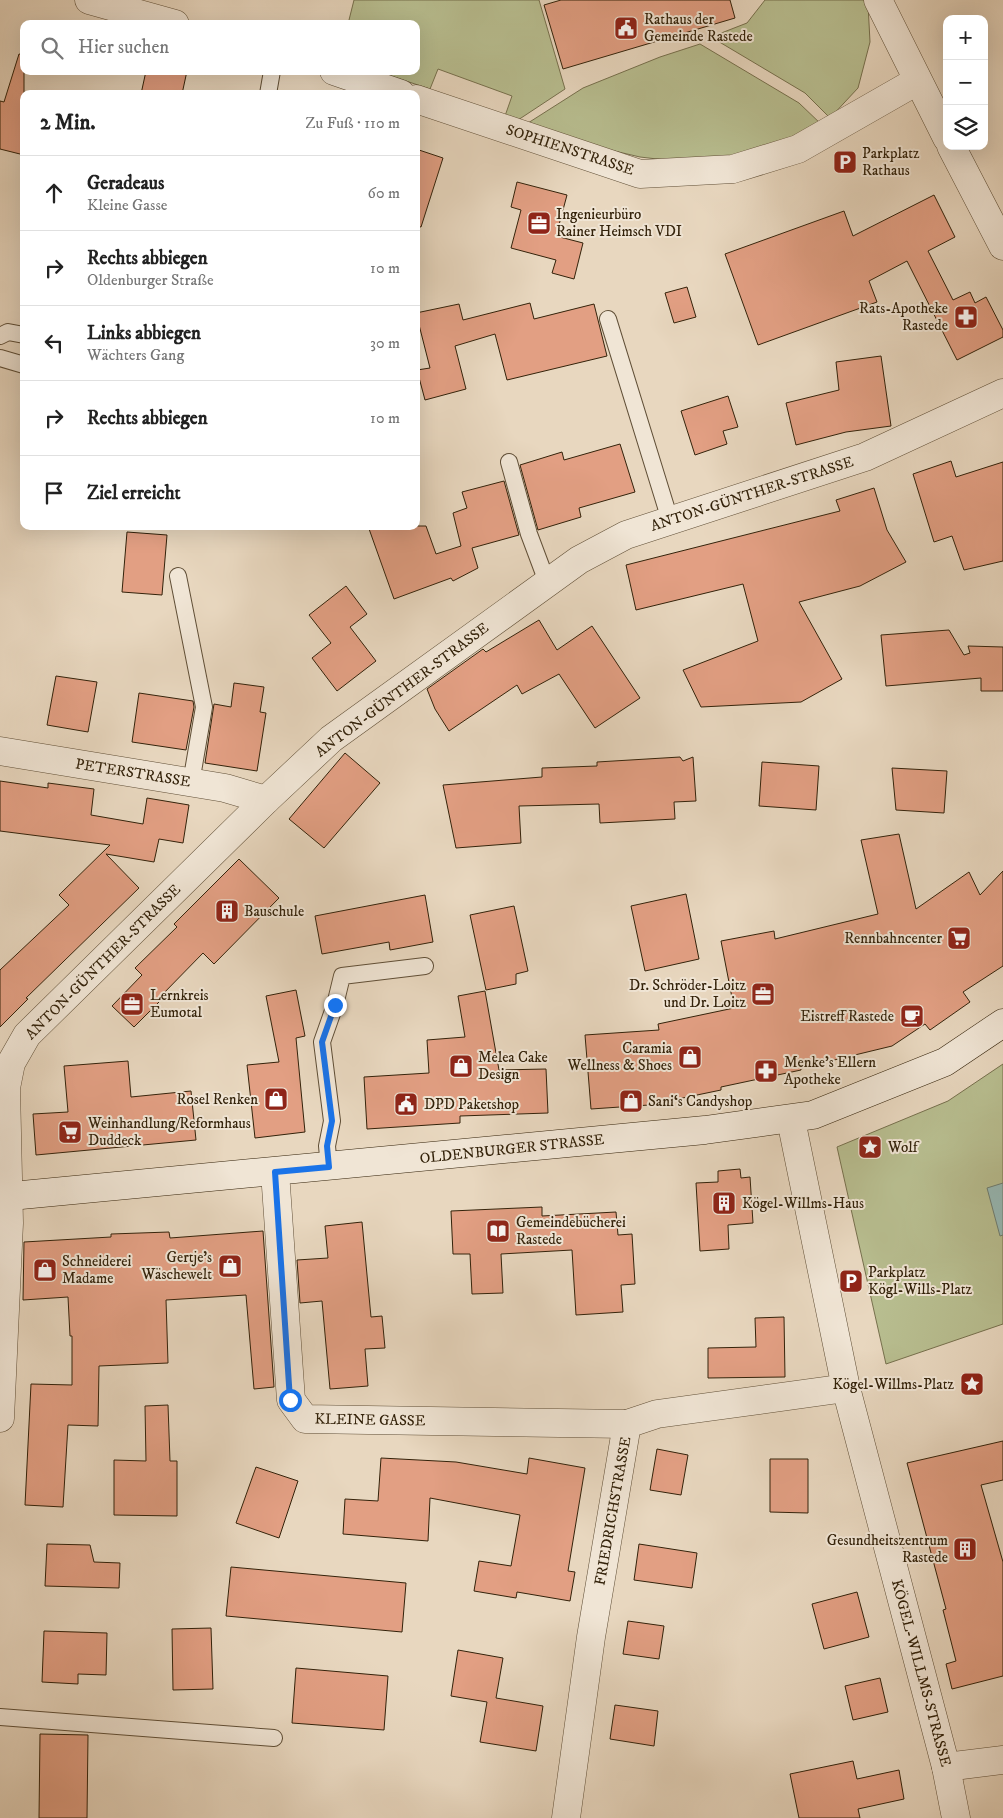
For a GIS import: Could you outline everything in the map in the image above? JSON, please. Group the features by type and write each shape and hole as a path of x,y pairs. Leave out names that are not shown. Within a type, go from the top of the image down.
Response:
{"street":[{"path":"90,0 161,20"},
{"path":"878,0 943,130"},
{"path":"346,75 389,90"},
{"name":"SOPHIENSTRASSE","path":"420,100 640,174 733,170 798,149 917,81"},
{"path":"953,150 1003,246"},
{"name":"ANTON-GÜNTHER-STRASSE","path":"0,1418 9,1223 4,1196 6,1088 11,1063 28,1035 266,800 331,739 579,560 626,534 864,457 1003,393"},
{"name":"PETERSTRASSE","path":"0,752 225,788 266,800"},
{"name":"OLDENBURGER STRASSE","path":"4,1196 329,1167 791,1120 813,1115 945,1062 1003,1023"},
{"name":"KÖGEL-WILLMS-STRASSE","path":"791,1120 846,1388 946,1766 956,1818"},
{"name":"KLEINE GASSE","path":"275,1172 290,1400 305,1419 628,1424"},
{"name":"FRIEDRICHSTRASSE","path":"566,1818 591,1637 628,1424 657,1414 846,1388"},
{"path":"946,1766 1003,1760"}],"lane":[{"path":"269,90 271,75"},
{"path":"608,319 670,520"},
{"path":"0,336 8,332 20,334"},
{"path":"0,358 20,363"},
{"path":"509,462 530,534 547,582"},
{"path":"178,576 204,707 191,783"},
{"path":"329,1167 327,1146 332,1121 322,1042 335,1005 342,976 425,966"},
{"path":"0,1717 274,1738"}],"green space":[{"path":"354,0 539,0 565,89 518,120 505,116 512,96 438,69 430,89 388,75 420,75 420,20 349,20"},
{"path":"765,0 866,0 868,4 870,42 858,88 830,118 805,93 711,37 747,23"},
{"path":"700,44 799,103 822,125 761,153 691,163 640,157 606,149 528,123 583,88 660,57"},
{"path":"1003,1064 1003,1324 886,1364 837,1147 948,1101"}],"water":[{"path":"1003,1183 1003,1235 1000,1236 987,1188"}],"building":[{"name":"Rathaus der Gemeinde Rastede","path":"561,0 730,0 735,18 563,69 544,5"},
{"path":"20,54 20,75 24,75 24,90 20,90 20,154 0,149 0,101 4,102"},
{"path":"145,75 186,75 183,90 142,90"},
{"path":"420,150 443,158 420,227"},
{"name":"Ingenieurbüro Rainer Heimsch VDI","path":"517,182 567,195 556,236 583,243 574,279 552,273 556,260 511,248 521,210 511,207"},
{"path":"934,195 955,237 928,251 953,300 970,292 975,303 986,297 1003,330 1003,337 957,360 907,261 869,281 877,302 758,345 725,254 844,211 853,236"},
{"path":"687,287 696,317 674,323 665,293"},
{"path":"530,303 534,319 594,304 607,356 507,380 495,334 455,346 466,389 425,400 420,381 420,370 430,368 420,329 420,312 459,304 463,320"},
{"path":"881,356 891,426 846,432 796,445 786,403 839,390 836,362"},
{"path":"728,396 738,427 723,431 727,444 695,455 681,411"},
{"path":"620,444 635,492 579,508 581,517 538,530 520,465 562,452 564,460"},
{"path":"951,461 956,477 1003,462 1003,561 964,570 952,536 934,542 913,474"},
{"path":"504,481 519,535 472,548 478,568 453,581 451,578 394,599 369,530 420,530 420,526 426,526 436,554 461,546 453,513 467,508 462,492"},
{"path":"874,488 887,530 906,562 860,586 799,602 842,679 801,702 701,707 683,670 758,641 743,584 636,610 626,565 840,511 836,500"},
{"path":"127,532 167,535 162,595 122,592"},
{"path":"346,586 367,614 350,627 376,661 337,691 312,658 331,643 309,615"},
{"path":"539,620 557,650 592,626 640,698 595,728 559,674 522,694 517,685 449,731 435,709 427,689 483,649 486,652"},
{"path":"949,630 964,655 970,653 968,646 1003,647 1003,691 981,691 981,678 886,686 881,635"},
{"path":"56,676 97,682 88,732 47,725"},
{"path":"234,683 264,687 260,712 266,713 257,771 205,763 214,704 231,707"},
{"path":"139,693 193,701 194,707 186,750 132,742"},
{"path":"345,753 380,783 324,848 289,819"},
{"path":"680,757 683,761 693,757 696,801 674,802 675,819 600,823 599,804 519,806 521,843 456,848 443,785 542,777 542,768 597,766 597,762"},
{"path":"762,762 819,766 816,810 759,806"},
{"path":"892,768 947,771 944,813 896,810"},
{"path":"0,781 48,788 48,783 94,789 91,815 143,824 147,798 189,805 183,843 159,839 154,862 106,854 139,888 26,998 28,999 0,1027 0,970 69,905 59,895 110,845 0,831"},
{"path":"899,834 916,909 969,872 980,895 1003,871 1003,966 963,992 970,1002 930,1030 925,1024 892,1046 801,1068 801,1070 721,1087 721,1090 649,1105 591,1109 585,1035 659,1030 658,1024 734,1008 721,941 774,931 775,939 878,914 861,840"},
{"path":"239,859 279,898 214,964 203,953 134,1027 112,1006 142,975 135,968 177,927 174,924"},
{"path":"686,894 699,959 645,971 631,906"},
{"path":"425,895 433,942 390,950 389,942 322,954 315,916"},
{"path":"514,906 528,971 516,974 516,984 486,990 470,915"},
{"name":"Rosel Renken","path":"296,990 305,1036 296,1038 305,1132 255,1138 247,1065 279,1062 266,996"},
{"path":"485,991 499,1070 546,1069 548,1113 460,1116 460,1123 367,1129 364,1077 429,1073 427,1040 465,1037 458,996"},
{"path":"128,1061 131,1097 191,1091 196,1140 36,1155 33,1114 68,1112 64,1066"},
{"name":"Kögel-Willms-Haus","path":"740,1169 741,1178 750,1177 753,1223 728,1225 729,1249 700,1251 696,1183 718,1182 718,1171"},
{"path":"542,1207 542,1216 616,1212 618,1235 632,1234 635,1284 621,1285 623,1312 576,1315 572,1250 501,1254 503,1293 472,1294 470,1254 453,1254 451,1211"},
{"path":"362,1222 371,1317 382,1316 385,1348 365,1349 368,1386 330,1389 322,1301 300,1303 297,1260 328,1258 325,1226"},
{"path":"263,1231 274,1387 254,1389 246,1295 166,1300 168,1363 99,1366 98,1426 68,1425 63,1507 25,1505 31,1384 72,1385 72,1336 70,1336 68,1297 23,1300 24,1242 111,1237 111,1234 169,1232 170,1238"},
{"path":"784,1317 785,1377 708,1378 708,1348 756,1347 755,1318"},
{"path":"168,1405 170,1461 177,1461 177,1516 114,1515 114,1460 146,1461 145,1406"},
{"path":"1003,1441 1003,1480 981,1485 1003,1562 1003,1676 952,1689 946,1664 956,1661 943,1610 946,1609 907,1463"},
{"path":"657,1449 688,1455 681,1495 650,1490"},
{"path":"381,1458 456,1462 527,1474 529,1458 585,1468 568,1571 575,1572 570,1601 517,1592 516,1598 474,1591 479,1561 511,1566 520,1515 430,1498 428,1541 343,1534 345,1499 378,1501"},
{"path":"770,1459 808,1459 808,1513 770,1512"},
{"path":"256,1467 298,1481 279,1538 236,1523"},
{"path":"47,1544 90,1545 94,1562 120,1563 119,1588 45,1586"},
{"path":"639,1544 697,1553 692,1588 634,1580"},
{"path":"231,1567 406,1583 402,1632 226,1616"},
{"path":"857,1592 869,1637 824,1649 812,1604"},
{"path":"628,1621 664,1626 659,1659 623,1654"},
{"path":"211,1628 213,1689 173,1690 172,1629"},
{"path":"44,1631 107,1633 106,1675 78,1674 78,1684 42,1682"},
{"path":"458,1650 503,1658 496,1698 543,1706 536,1751 480,1742 487,1702 451,1696"},
{"path":"296,1668 388,1676 384,1730 292,1723"},
{"path":"880,1678 888,1712 853,1720 845,1686"},
{"path":"615,1705 658,1711 654,1746 610,1739"},
{"path":"40,1734 88,1735 87,1818 39,1818"},
{"path":"853,1761 857,1779 899,1770 904,1799 858,1809 860,1818 799,1818 790,1774"}],"place":[{"name":"Rathaus der Gemeinde Rastede","path":"626,28"},
{"name":"Parkplatz Rathaus","path":"845,162"},
{"name":"Ingenieurbüro Rainer Heimsch VDI","path":"539,223"},
{"name":"Rats-Apotheke Rastede","path":"966,317"},
{"name":"Bauschule","path":"227,911"},
{"name":"Rennbahncenter","path":"959,938"},
{"name":"Dr. Schröder-Loitz und Dr. Loitz","path":"763,994"},
{"name":"Lernkreis Eumotal","path":"132,1004"},
{"name":"Eistreff Rastede","path":"912,1016"},
{"name":"Caramia Wellness & Shoes","path":"690,1057"},
{"name":"Melea Cake Design","path":"461,1066"},
{"name":"Menke's Ellern Apotheke","path":"766,1071"},
{"name":"Rosel Renken","path":"276,1099"},
{"name":"Sani‘s Candyshop","path":"631,1101"},
{"name":"DPD Paketshop","path":"406,1104"},
{"name":"Weinhandlung/Reformhaus Duddeck","path":"70,1132"},
{"name":"Wolf","path":"870,1147"},
{"name":"Kögel-Willms-Haus","path":"724,1203"},
{"name":"Gemeindebücherei Rastede","path":"498,1231"},
{"name":"Gertje's Wäschewelt","path":"230,1266"},
{"name":"Schneiderei Madame","path":"45,1270"},
{"name":"Parkplatz Kögl-Wills-Platz","path":"851,1281"},
{"name":"Kögel-Willms-Platz","path":"972,1384"},
{"name":"Gesundheitszentrum Rastede","path":"965,1549"}],"route":[{"path":"290,1400 275,1172 329,1167 327,1146 332,1121 322,1042 335,1005"}]}
